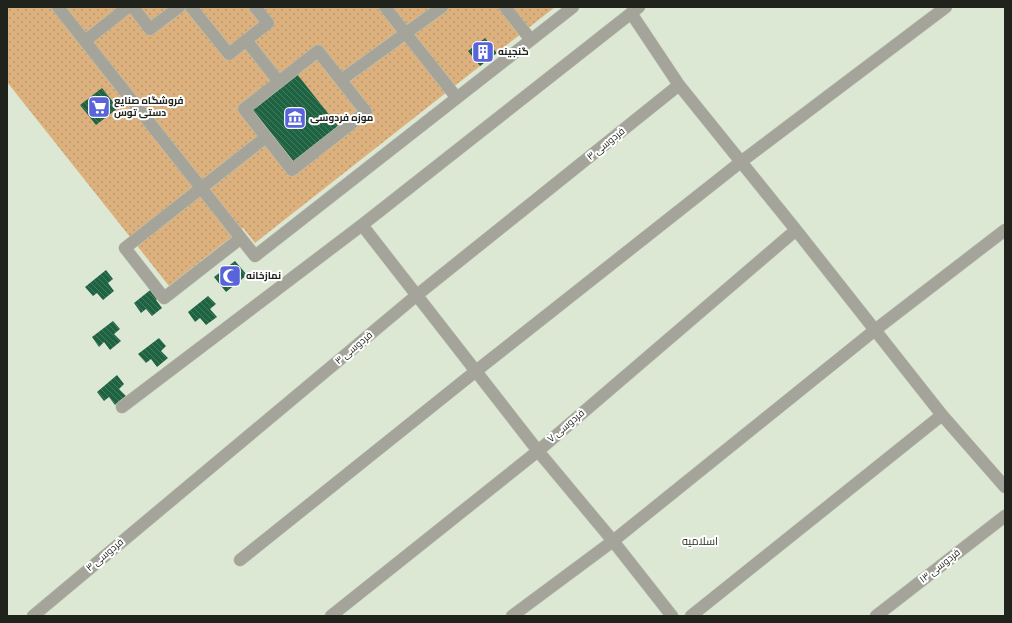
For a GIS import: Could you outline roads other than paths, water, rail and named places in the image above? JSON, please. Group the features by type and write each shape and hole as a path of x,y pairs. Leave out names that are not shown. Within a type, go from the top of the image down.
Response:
{"street":[{"path":"58,7 255,256 573,7"},
{"path":"85,41 128,7"},
{"path":"133,7 150,29 179,7"},
{"path":"191,7 228,54 268,23 255,7"},
{"path":"385,7 457,98"},
{"path":"341,80 442,7"},
{"path":"505,7 531,40"},
{"path":"240,560 742,161 946,7"},
{"path":"122,407 362,225 635,10 679,85 742,161 942,415 1005,487"},
{"path":"246,40 279,82"},
{"path":"318,51 341,80 366,112 292,170 244,109 318,51"},
{"name":"فردوسی ۳","path":"33,616 417,295 679,85"},
{"path":"241,238 164,298 124,248 266,137"},
{"path":"362,225 538,451 613,541 672,616"},
{"name":"فردوسی ۷","path":"331,616 538,451 796,230"},
{"path":"512,616 613,541 875,330 1005,230"},
{"path":"691,616 942,415"},
{"name":"فردوسی ۱۳","path":"876,616 1005,516"}],"place":[{"name":"گنجینه","path":"483,52"},
{"name":"فروشگاه صنایع دستی توس","path":"99,107"},
{"name":"موزه فردوسی","path":"295,118"},
{"name":"نمازخانه","path":"230,276"}],"district":[{"name":"اسلامیه","path":"700,541"}]}
